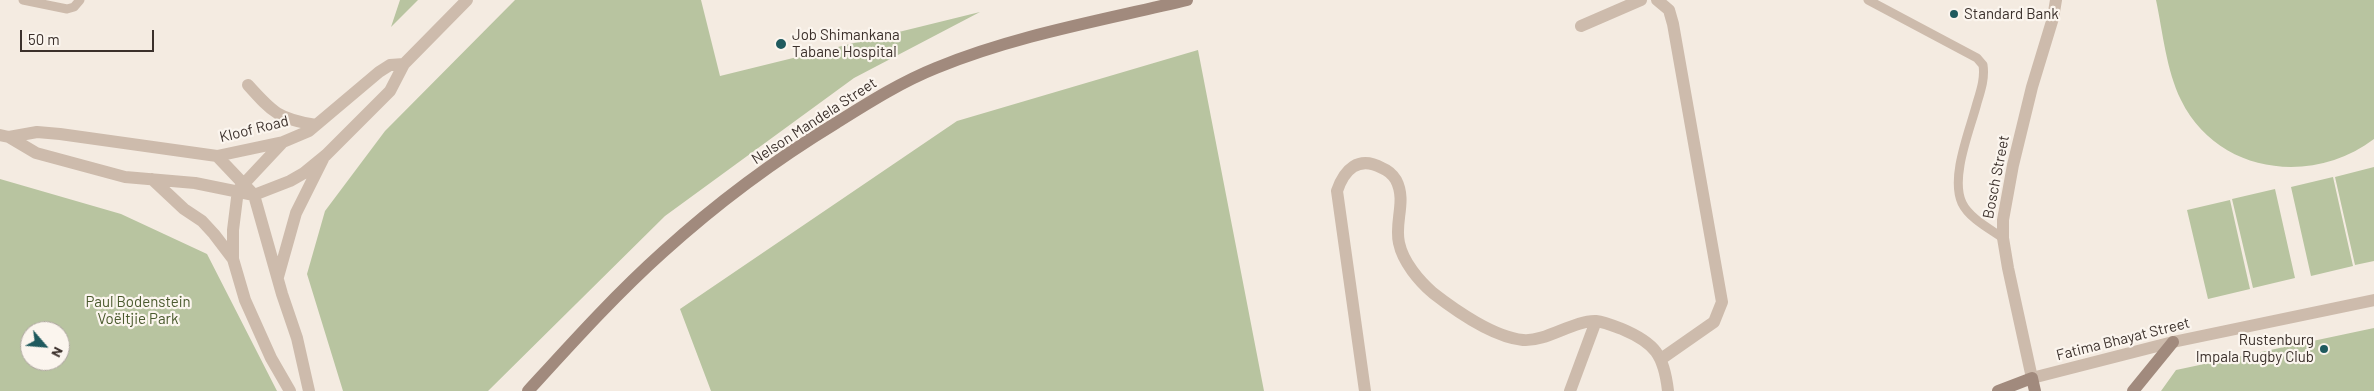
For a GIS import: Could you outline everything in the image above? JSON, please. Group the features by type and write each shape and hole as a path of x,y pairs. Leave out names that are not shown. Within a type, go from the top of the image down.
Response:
{"main road":[{"name":"Nelson Mandela Street","path":"528,391 566,349 662,252 745,185 815,136 872,100 935,68 991,47 1187,0"},
{"path":"2133,391 2173,342"},
{"name":"Fatima Bhayat Street","path":"1998,391 2032,378"},
{"name":"Bosch Street","path":"2032,378 2035,391"}],"street":[{"name":"Kloof Road","path":"4,136 37,132 60,134 217,156 283,142 309,132 379,72 390,65 404,64 467,0"},
{"path":"1581,26 1641,0"},
{"path":"1657,0 1669,10 1673,24 1722,302 1714,322 1661,359"},
{"name":"Bosch Street","path":"2032,378 2003,238 2006,198 2013,165 2056,0"},
{"path":"254,195 290,181 304,173 326,154 390,91 404,64"},
{"path":"248,85 276,114 294,121 316,125"},
{"path":"4,136 36,154 125,177 242,187"},
{"path":"283,142 242,187 233,230 233,259 245,300 271,358 290,391"},
{"path":"278,279 296,213 326,154"},
{"path":"217,156 242,187 254,195 297,338 309,391"},
{"path":"1365,391 1337,191 1342,176 1354,166 1363,163 1374,164 1395,178 1401,192 1402,207 1398,242 1411,268 1433,293 1482,325 1513,339 1526,340 1543,337 1596,321 1639,337 1652,346 1661,359 1668,391"},
{"path":"152,179 184,209 202,221 233,259"},
{"name":"Fatima Bhayat Street","path":"2032,378 2173,342 2374,300"},
{"path":"1570,391 1596,321"}],"lane":[{"path":"23,0 68,9 74,7 80,0"},
{"path":"1868,0 1977,58 1983,65 1983,80 1960,163 1958,192 1962,204 1970,214 2003,238"}],"green space":[{"path":"400,0 418,0 391,27"},
{"path":"515,0 701,0 720,76 980,12 854,78 665,216 488,391 343,391 307,274 325,211 385,131"},
{"path":"2156,0 2374,0 2374,139 2349,154 2323,163 2295,167 2268,165 2242,157 2218,144 2197,125 2181,100 2168,63"},
{"path":"1198,50 1264,391 711,391 680,309 957,121"},
{"path":"2374,167 2374,261 2355,265 2335,177"},
{"path":"2333,177 2353,266 2311,276 2291,187"},
{"name":"Paul Bodenstein Voëltjie Park","path":"0,179 121,214 207,254 277,391 0,391"},
{"path":"2275,189 2295,278 2253,288 2232,199"},
{"path":"2230,200 2250,289 2208,299 2187,210"},
{"name":"Rustenburg Impala Rugby Club","path":"2374,328 2374,391 2161,391 2176,370"}],"place":[{"name":"Standard Bank","path":"1954,14"},
{"name":"Job Shimankana Tabane Hospital","path":"781,44"},
{"name":"Rustenburg Impala Rugby Club","path":"2324,349"}]}
